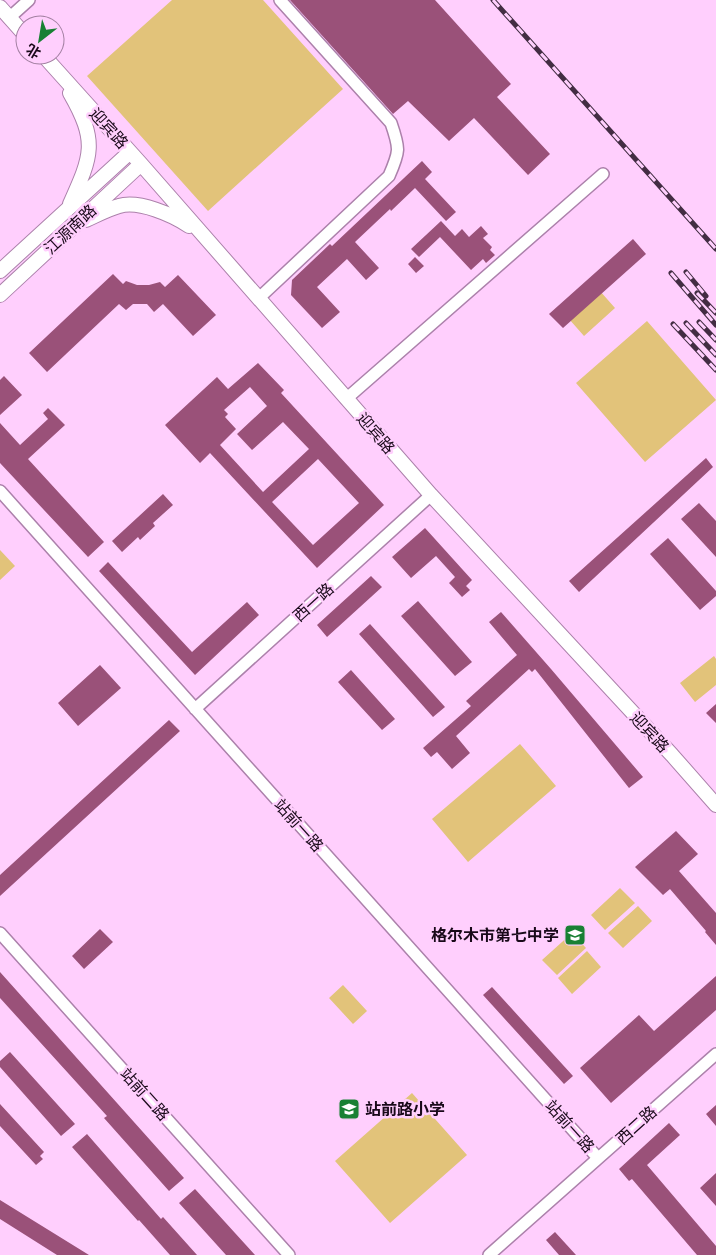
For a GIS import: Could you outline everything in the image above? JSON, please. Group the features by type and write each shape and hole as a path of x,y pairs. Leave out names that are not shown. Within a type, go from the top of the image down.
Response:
{"main road":[{"path":"3,10 15,24"},
{"name":"迎宾路","path":"52,65 259,298 431,496 716,805"},
{"path":"57,71 86,124 90,143 89,159 68,209"},
{"name":"江源南路","path":"0,271 130,152"},
{"name":"江源南路","path":"0,295 141,164"},
{"path":"76,224 120,205 146,206 176,218 204,236"}],"street":[{"path":"4,0 3,10 29,0"},
{"path":"259,298 389,176 399,144 391,123 280,0"},
{"path":"346,399 603,174"},
{"name":"站前一路","path":"0,491 598,1158"},
{"name":"西一路","path":"195,709 431,496"},
{"name":"站前二路","path":"0,933 289,1255"},
{"name":"西二路","path":"493,1254 598,1158 716,1055"}],"shaded area":[{"path":"172,0 263,0 343,89 208,211 87,76"},
{"path":"600,291 615,308 584,336 569,319"},
{"path":"647,321 716,400 645,462 576,383"},
{"path":"0,550 15,566 0,580"},
{"path":"714,656 716,659 716,685 695,702 680,683"},
{"path":"520,744 556,786 468,862 432,819"},
{"path":"620,888 635,903 605,930 591,915"},
{"path":"638,906 652,921 623,948 608,933"},
{"path":"572,933 586,948 557,975 542,960"},
{"path":"587,951 601,967 572,994 558,978"},
{"path":"343,985 367,1011 353,1024 329,998"},
{"path":"412,1093 467,1155 390,1223 335,1161"}],"building":[{"path":"290,0 435,0 511,84 497,97 550,154 528,175 474,118 449,141 408,101 393,114"},
{"path":"422,161 432,172 425,179 456,212 446,221 415,188 391,211 390,209 355,242 379,268 366,280 347,259 317,287 340,312 322,328 291,295 292,280 330,244 332,246"},
{"path":"441,221 455,236 462,229 469,237 481,226 488,234 483,238 492,247 490,250 495,255 486,263 483,259 471,270 440,237 419,257 411,249"},
{"path":"633,239 646,254 563,328 549,314"},
{"path":"415,257 424,266 416,273 408,264"},
{"path":"113,274 123,284 126,281 137,285 149,285 160,282 165,287 178,275 216,315 193,336 163,304 154,312 147,304 133,304 126,310 119,304 47,372 29,353"},
{"path":"258,363 284,390 281,393 384,505 317,568 210,453 200,463 165,425 217,377 228,389","holes":["250,387 267,406 237,434 252,450 283,422 309,449 263,492 220,445 236,429 225,417 228,414 224,410","318,459 359,503 313,545 272,502"]},
{"path":"4,376 22,395 0,415 0,380"},
{"path":"48,408 65,425 28,459 104,542 88,557 0,463 0,423 20,445 48,419 43,413"},
{"path":"706,458 713,467 579,592 569,581"},
{"path":"163,494 173,505 153,523 155,526 140,540 138,537 122,552 112,541"},
{"path":"699,503 716,521 716,557 681,519"},
{"path":"425,528 472,580 466,586 470,590 462,597 449,583 455,577 436,556 411,578 392,557"},
{"path":"668,538 716,591 716,596 700,610 650,554"},
{"path":"108,562 192,652 247,602 259,615 195,675 99,571"},
{"path":"371,576 382,587 327,637 317,625"},
{"path":"418,601 472,662 455,676 401,616"},
{"path":"501,612 643,777 629,788 535,669 532,672 529,669 456,736 470,753 452,769 437,752 431,757 423,748 471,706 466,701 517,655 489,622"},
{"path":"370,624 445,707 433,717 359,634"},
{"path":"100,665 121,688 78,726 58,703"},
{"path":"351,670 395,719 382,730 338,682"},
{"path":"716,704 716,723 706,713"},
{"path":"169,720 180,731 0,896 0,875"},
{"path":"676,831 698,854 679,871 716,913 716,945 670,889 663,895 635,867"},
{"path":"100,929 113,942 84,969 72,956"},
{"path":"0,972 184,1178 169,1191 104,1118 107,1116 0,998"},
{"path":"716,976 716,1010 611,1103 580,1068 639,1015 654,1031"},
{"path":"492,987 573,1076 564,1084 483,995"},
{"path":"10,1052 75,1124 61,1136 0,1067 0,1061"},
{"path":"0,1104 44,1152 40,1156 43,1159 36,1165 0,1126"},
{"path":"716,1105 716,1126 706,1114"},
{"path":"669,1123 680,1135 647,1165 716,1246 716,1255 697,1255 632,1179 629,1181 619,1169"},
{"path":"87,1134 161,1219 163,1217 197,1255 170,1255 138,1221 72,1147"},
{"path":"716,1173 716,1206 700,1188"},
{"path":"195,1189 255,1255 226,1255 179,1203"},
{"path":"0,1200 89,1255 57,1255 0,1219"},
{"path":"555,1232 576,1255 559,1255 546,1240"}],"railway":[{"path":"493,0 716,249"},
{"path":"686,272 706,296"},
{"path":"671,273 716,325"},
{"path":"697,293 716,313"},
{"path":"699,322 716,340"},
{"path":"686,323 716,355"},
{"path":"673,324 716,370"}],"place":[{"name":"格尔木市第七中学","path":"575,935"},
{"name":"站前路小学","path":"349,1109"}]}
